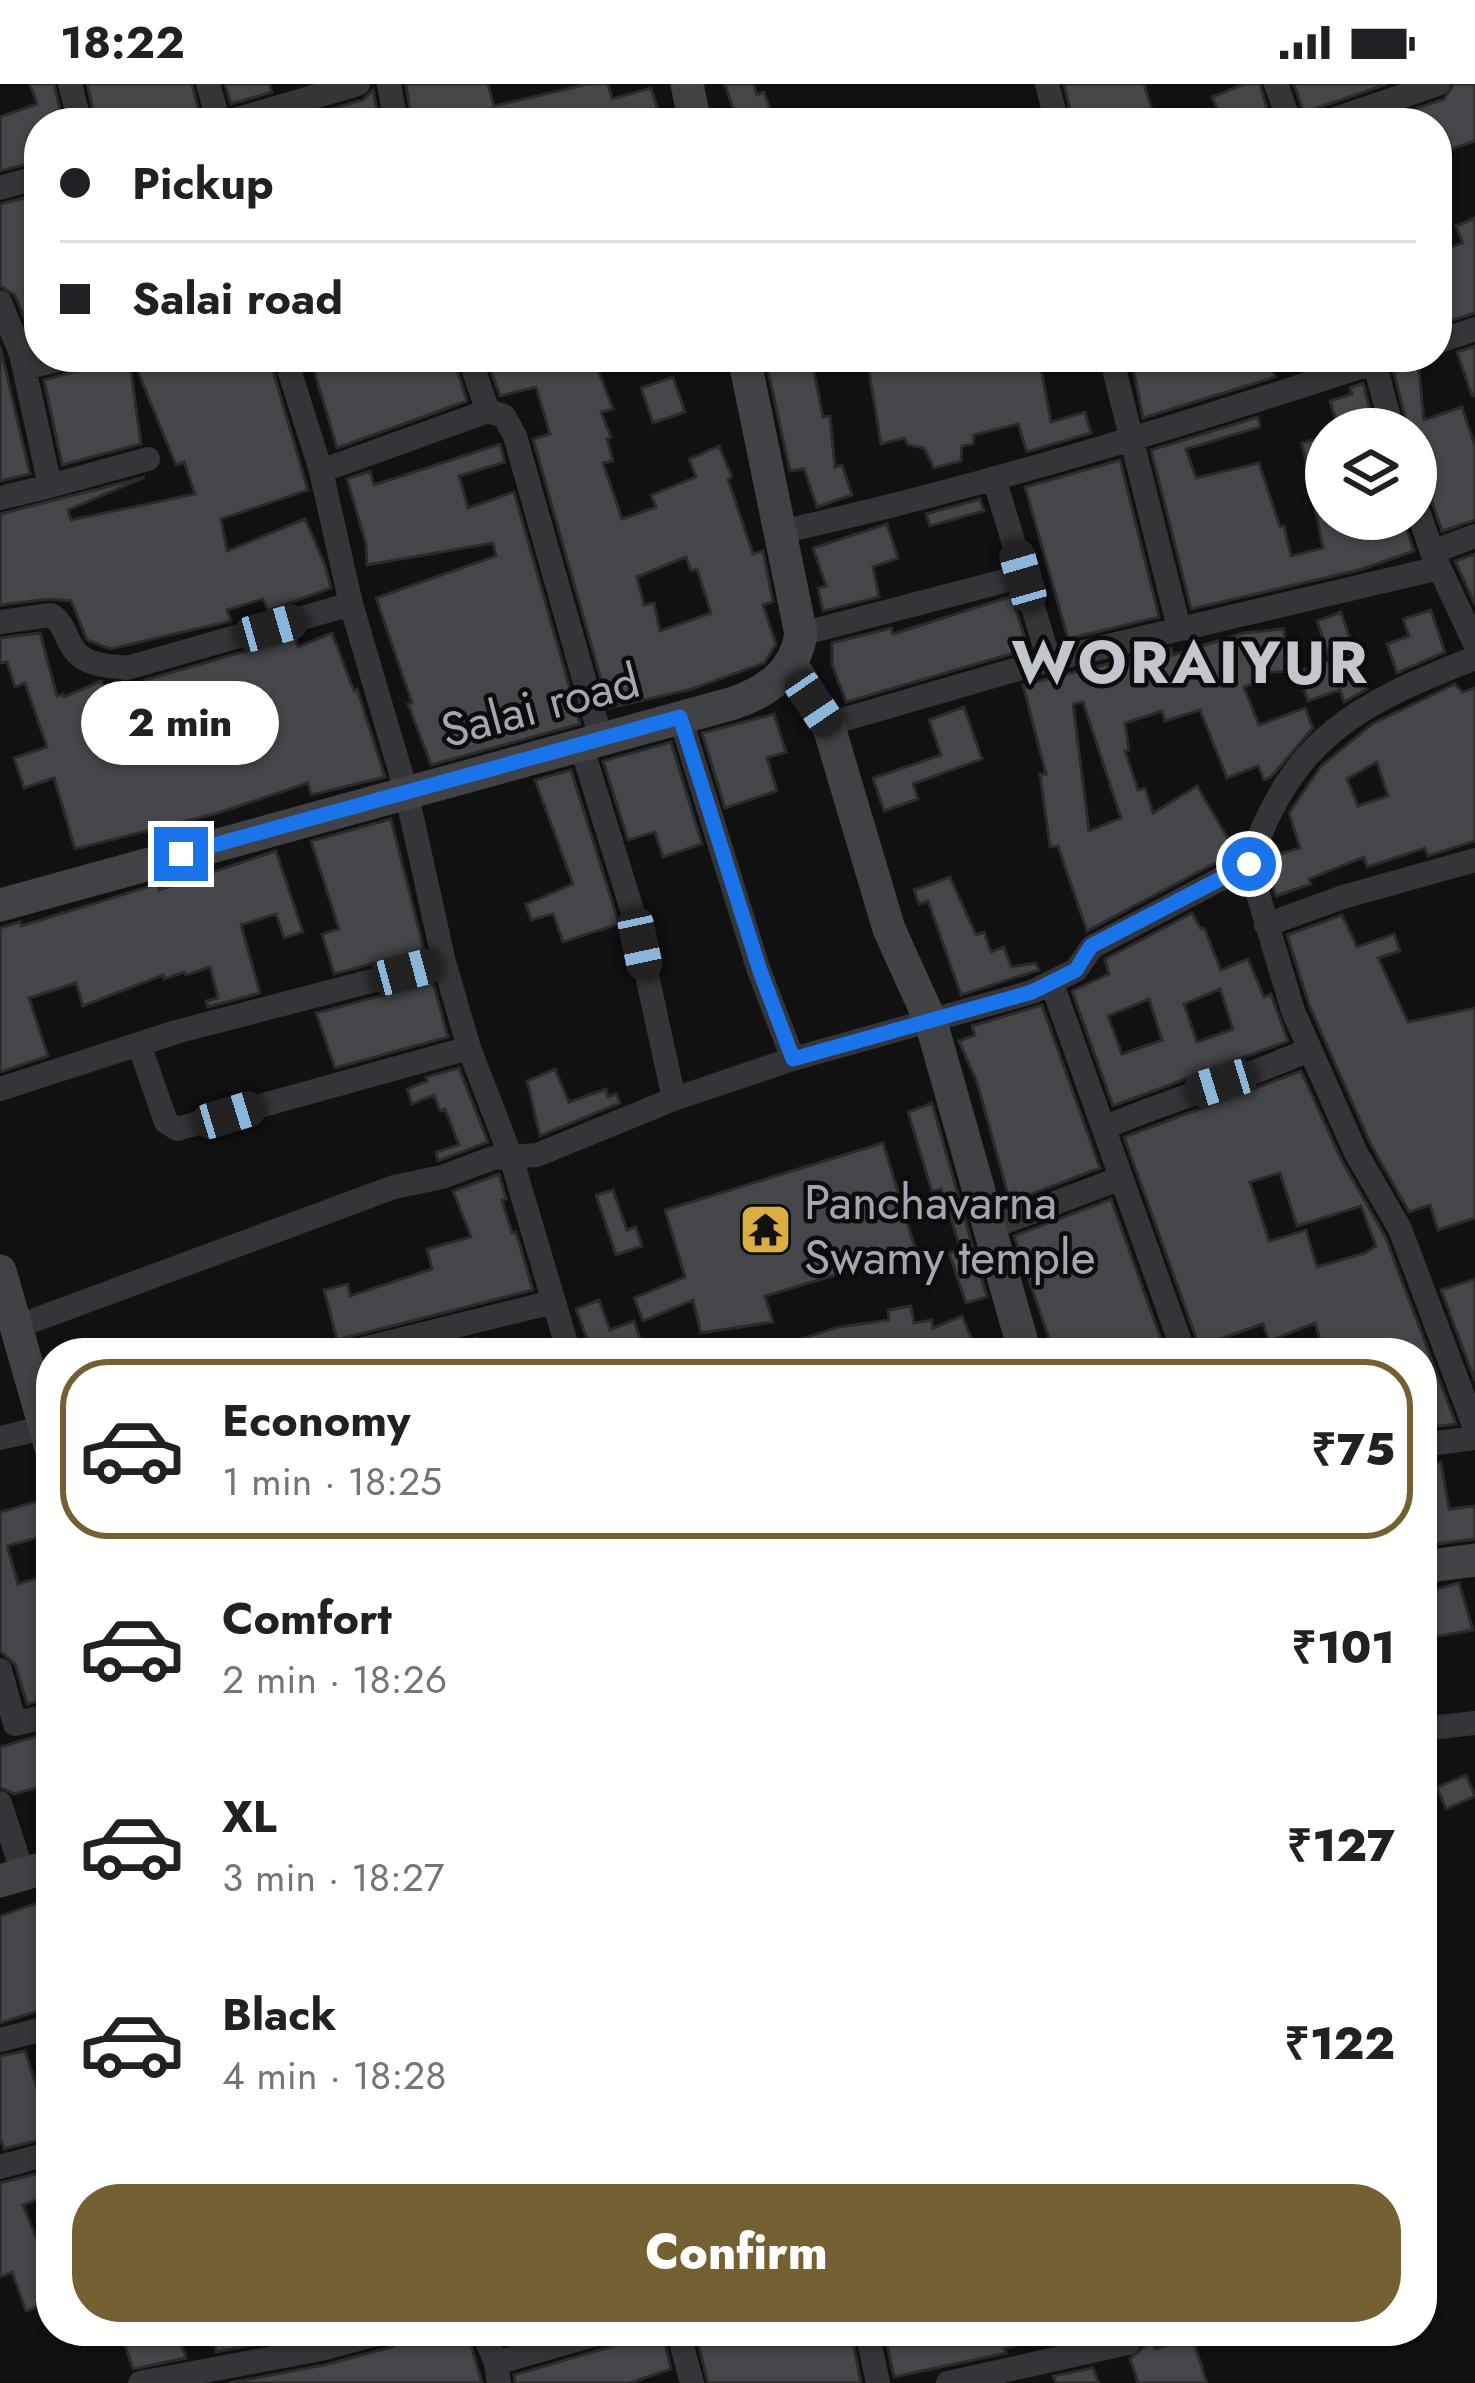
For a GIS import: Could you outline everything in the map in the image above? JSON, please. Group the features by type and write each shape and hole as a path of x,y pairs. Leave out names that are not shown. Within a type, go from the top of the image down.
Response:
{"main road":[{"path":"747,372 780,532 796,650 828,724 889,928 931,1022 1021,1338"},
{"name":"Salai road","path":"0,905 752,697 796,650"},
{"path":"0,1271 36,1392"},
{"path":"1437,1566 1475,1560"}],"street":[{"path":"274,108 358,84"},
{"path":"1367,108 1438,84"},
{"path":"0,302 24,365"},
{"path":"26,372 50,485"},
{"path":"289,372 321,471 351,604 406,790 443,962 469,1048 511,1156 564,1338"},
{"path":"474,372 488,411"},
{"path":"1115,372 1179,628"},
{"path":"780,532 1131,441 1341,372"},
{"path":"1382,372 1388,408"},
{"path":"321,471 488,411 504,416 515,436 634,916 674,1099"},
{"path":"0,498 148,459"},
{"path":"994,478 1049,660"},
{"path":"828,724 1049,660 1436,560 1475,536"},
{"path":"1429,540 1475,644"},
{"path":"796,650 1023,576"},
{"path":"0,622 50,615 58,618 80,656 127,668 351,604"},
{"path":"16,1327 394,1187 511,1156 537,1155 674,1099 793,1059 1052,984 1076,970 1091,946 1249,864 1284,784 1319,741 1367,705 1406,684 1475,658"},
{"path":"680,717 760,971 793,1059"},
{"path":"1266,925 1343,897 1475,860"},
{"path":"1249,864 1310,1049 1356,1153 1400,1229 1475,1428"},
{"path":"0,1089 139,1044 443,962"},
{"path":"1052,984 1179,1338"},
{"path":"139,1044 166,1122 177,1129 469,1048"},
{"path":"1106,1127 1310,1049"},
{"path":"992,1227 1121,1178"},
{"path":"407,1338 553,1302"},
{"path":"0,1438 36,1435"},
{"path":"1437,1443 1475,1438"},
{"path":"0,1670 7,1726"},
{"path":"1437,1727 1475,1723"},
{"path":"0,1803 25,1874"},
{"path":"0,2040 36,2031"},
{"path":"0,2167 36,2157"},
{"path":"140,2383 332,2346"},
{"path":"497,2373 568,2346"},
{"path":"682,2346 692,2383"},
{"path":"870,2346 878,2383"},
{"path":"948,2383 1111,2346"}],"building":[{"path":"30,84 54,84 60,108 26,108 37,104"},
{"path":"87,84 192,84 198,108 93,108"},
{"path":"225,84 269,84 272,92 231,104"},
{"path":"406,84 488,84 494,106 588,84 608,84 612,99 651,88 657,108 410,108"},
{"path":"725,84 753,84 757,95 764,92 770,108 733,108"},
{"path":"1064,84 1144,84 1151,108 1070,108"},
{"path":"1245,84 1260,84 1267,108 1217,108 1212,97"},
{"path":"1294,84 1387,84 1317,108 1302,108"},
{"path":"1454,84 1475,84 1475,141 1452,149 1452,108 1418,108 1444,99"},
{"path":"373,90 376,108 335,108 363,100"},
{"path":"24,109 24,165 0,171 0,117"},
{"path":"24,198 24,318 15,295 0,286 0,204"},
{"path":"1475,218 1475,313 1452,320 1452,246 1463,243 1456,226"},
{"path":"0,346 30,474 0,481"},
{"path":"1475,346 1475,396 1472,396 1457,352"},
{"path":"73,372 131,372 141,444 62,465 44,380"},
{"path":"138,372 273,372 308,490 221,519 227,551 305,519 331,588 268,611 263,599 227,610 231,621 110,649 87,640 71,601 0,605 0,514 145,477 68,510 71,520 195,494 184,462 176,465"},
{"path":"314,372 458,372 467,401 337,448"},
{"path":"491,372 599,372 613,409 601,412 611,437 607,439 613,461 603,463 622,519 656,507 651,495 696,477 689,459 719,446 753,554 763,551 773,602 763,605 776,644 764,663 692,689 609,708 533,439 550,434 536,387 500,396","holes":["686,557 691,571 697,569 711,613 660,631 654,603 644,605 637,577"]},
{"path":"768,372 814,372 823,417 830,416 835,467 842,465 852,495 817,507 804,469 790,471"},
{"path":"869,372 1042,372 1051,422 1085,412 1091,433 1027,452 1018,424 974,435 973,444 962,446 961,461 934,468 924,448 908,445 904,438 881,444"},
{"path":"1134,372 1274,372 1275,377 1143,418"},
{"path":"1419,372 1423,408 1403,408 1394,373"},
{"path":"673,377 685,412 653,423 641,388"},
{"path":"1363,383 1370,408 1332,408 1330,401 1352,394 1350,388"},
{"path":"1462,407 1475,446 1475,520 1442,531 1437,516 1437,416"},
{"path":"1258,417 1260,427 1186,449 1196,478 1259,463 1291,556 1323,548 1321,540 1410,540 1414,551 1359,570 1191,609 1151,450"},
{"path":"500,444 505,462 459,476 468,508 514,492 580,724 431,765 376,598 496,556 493,543 367,565 366,544 347,479 370,471 374,485"},
{"path":"1120,460 1159,617 1068,639 1025,487"},
{"path":"980,499 984,511 930,526 926,514"},
{"path":"887,524 898,558 873,567 879,597 823,611 818,588 826,586 813,548"},
{"path":"1475,554 1475,605 1455,561"},
{"path":"1012,596 1028,649 846,702 832,664 832,643 891,628 893,634"},
{"path":"1431,610 1445,652 1397,673 1387,644 1409,636 1403,619"},
{"path":"1341,612 1367,689 1344,702 1340,690 1308,701 1298,672 1330,660 1317,621"},
{"path":"1284,629 1288,671 1254,674 1257,683 1244,687 1259,725 1305,708 1313,728 1264,780 1258,766 1227,778 1200,710 1165,721 1162,711 1125,723 1129,750 1125,751 1138,790 1145,788 1153,813 1197,786 1236,852 1087,931 1058,846 1050,847 1040,774 1046,774 1023,685 1171,648 1173,655 1243,633","holes":["1083,702 1121,818 1089,831 1073,704"]},
{"path":"40,633 57,696 101,681 109,697 146,685 145,680 295,637 298,647 332,633 354,691 357,689 385,777 311,795 308,783 218,813 75,849 54,778 24,788 14,758 47,747 25,683 15,687 7,662 0,663 0,638"},
{"path":"1455,684 1462,692 1475,688 1475,841 1428,856 1425,848 1367,867 1364,857 1276,896 1266,865 1269,857 1300,848 1289,813 1321,766 1372,724","holes":["1377,762 1388,796 1358,806 1347,779"]},
{"path":"964,707 982,759 913,784 918,799 884,811 873,778 941,755 929,720"},
{"path":"774,714 786,752 767,758 777,791 725,808 702,733"},
{"path":"671,742 702,844 663,857 655,832 628,840 603,761"},
{"path":"571,770 619,924 563,942 553,914 531,920 526,904 573,884 535,780"},
{"path":"391,819 424,950 334,974 322,934 339,929 311,841"},
{"path":"276,851 303,932 284,938 276,914 241,925 260,993 208,1007 206,1001 218,998 210,967 164,979 163,975 83,1006 76,983 29,998 48,1056 0,1072 0,928 20,922 21,926 157,884 159,890"},
{"path":"950,877 976,935 984,932 991,952 1004,947 1011,967 1036,963 1039,970 961,995 928,901 919,904 914,890"},
{"path":"1192,913 1204,928 1221,970 1248,959 1264,997 1271,994 1288,1041 1113,1106 1072,991 1109,974 1105,959","holes":["1220,989 1233,1029 1197,1042 1184,1004","1149,999 1162,1040 1122,1054 1108,1016"]},
{"path":"1342,915 1357,947 1394,934 1400,951 1378,958 1408,1022 1475,1008 1475,1218 1438,1230 1430,1205 1409,1212 1371,1145 1309,1005 1287,935"},
{"path":"433,982 448,1037 335,1068 316,1013"},
{"path":"1042,1005 1100,1168 1010,1202 977,1082 959,1041 975,1035 972,1026"},
{"path":"459,1068 488,1142 438,1161 436,1152 459,1145 445,1109 440,1111 434,1095 412,1104 407,1089 427,1081 426,1077"},
{"path":"555,1069 569,1102 606,1089 608,1097 616,1094 620,1103 540,1136 527,1081"},
{"path":"1301,1071 1342,1161 1385,1236 1424,1338 1320,1338 1315,1323 1277,1338 1268,1338 1263,1324 1222,1338 1196,1338 1124,1137","holes":["1280,1173 1297,1226 1361,1206 1376,1246 1317,1267 1306,1230 1269,1241 1250,1182"]},
{"path":"932,1103 987,1297 966,1303 949,1253 961,1250 941,1189 932,1192 908,1112"},
{"path":"883,1143 916,1251 765,1296 773,1322 701,1333 693,1300 643,1321 634,1298 685,1277 665,1210"},
{"path":"499,1174 506,1199 502,1200 533,1290 336,1338 324,1290 348,1284 350,1296 432,1269 427,1249 471,1237 453,1191"},
{"path":"613,1190 627,1230 636,1227 642,1246 616,1255 596,1195"},
{"path":"1111,1199 1161,1338 1049,1338 1014,1236"},
{"path":"1475,1279 1475,1381 1441,1290"},
{"path":"599,1300 610,1330 634,1321 640,1338 587,1338 576,1309"},
{"path":"911,1306 914,1323 932,1320 933,1328 962,1316 971,1338 804,1338 889,1320 888,1310"},
{"path":"1437,1374 1456,1424 1437,1426"},
{"path":"1441,1462 1449,1509 1475,1506 1475,1539 1437,1544 1437,1463"},
{"path":"36,1502 36,1538 7,1546 18,1584 36,1579 36,1702 27,1704 15,1664 0,1651 0,1512"},
{"path":"1459,1583 1473,1630 1437,1636 1437,1589"},
{"path":"36,1736 36,1788 14,1794 0,1787 0,1747"},
{"path":"1466,1775 1475,1796 1446,1809 1437,1787"},
{"path":"36,1903 36,2012 0,2023 0,1916"},
{"path":"25,2051 36,2085 36,2141 4,2149 0,2137 0,2056"},
{"path":"36,2174 36,2200 23,2205 36,2237 36,2307 26,2311 12,2272 0,2277 0,2183"},
{"path":"125,2346 182,2346 186,2358 133,2369"},
{"path":"215,2346 247,2346 216,2352"},
{"path":"471,2346 482,2383 229,2383 324,2365 392,2347"},
{"path":"613,2346 666,2346 671,2369 630,2383 515,2383 514,2375"},
{"path":"699,2346 854,2346 861,2383 708,2383"},
{"path":"887,2346 1014,2346 1005,2349 1006,2353 894,2377"},
{"path":"1195,2346 1207,2383 1138,2383 1130,2359 1144,2347"},
{"path":"1093,2368 1099,2383 1056,2383 1053,2376"}],"place":[{"name":"Panchavarna Swamy temple","path":"765,1230"}],"district":[{"name":"WORAIYUR","path":"1191,662"}],"route":[{"path":"181,854 680,717 760,971 793,1059 1052,984 1076,970 1091,946 1249,864"}]}
